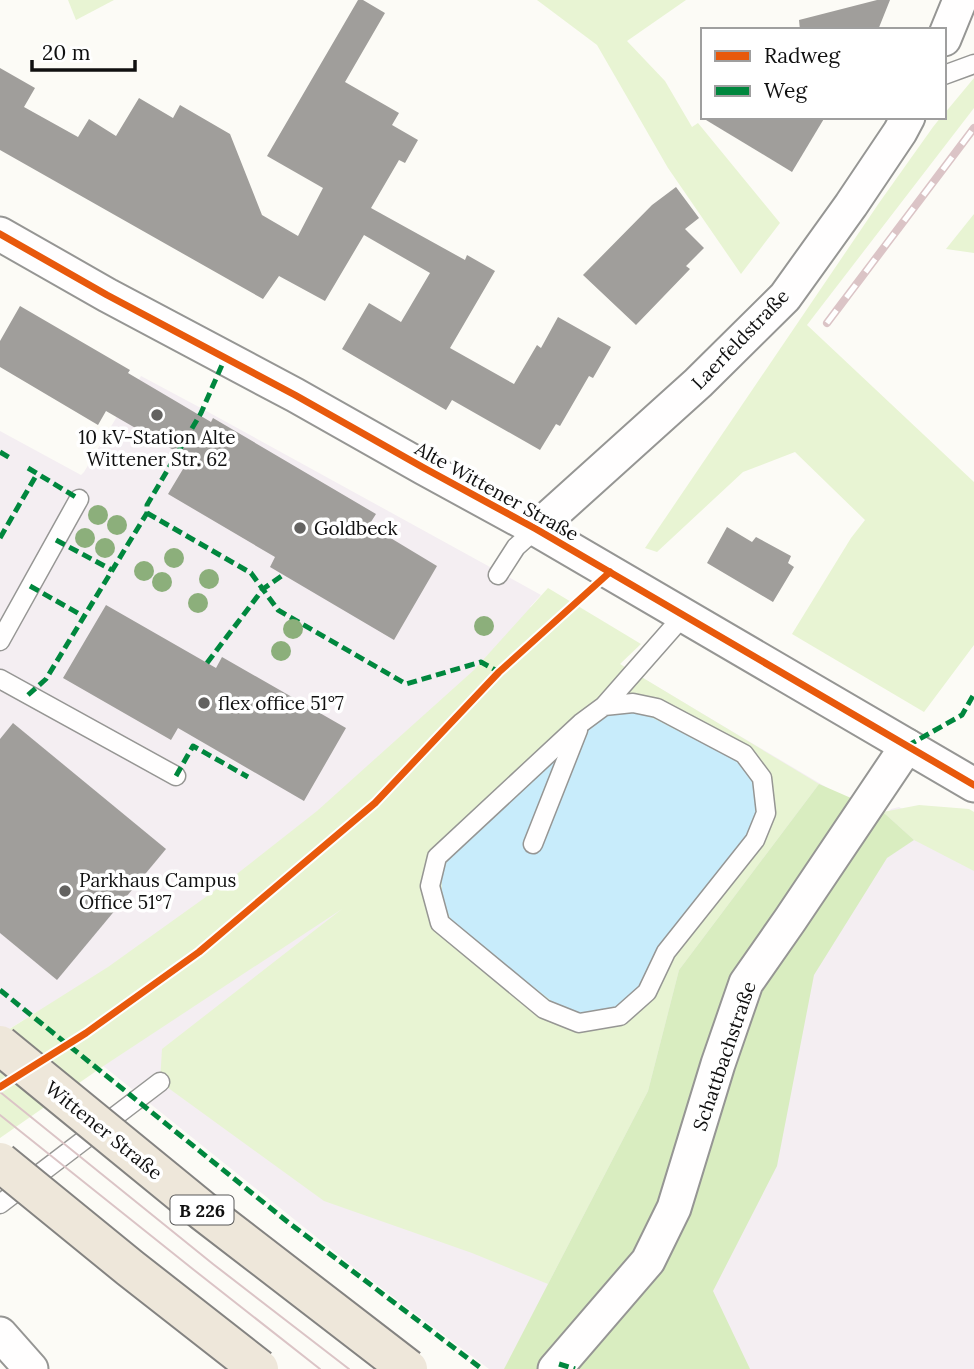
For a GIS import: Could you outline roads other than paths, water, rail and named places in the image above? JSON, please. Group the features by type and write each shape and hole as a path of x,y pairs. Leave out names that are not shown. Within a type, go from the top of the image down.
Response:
{"main road":[{"name":"Wittener Straße","path":"0,1045 203,1211 408,1369"},
{"path":"0,1162 259,1369"}],"street":[{"path":"946,34 960,0"},
{"name":"Laerfeldstraße","path":"537,529 698,383 785,297 851,205 907,119"},
{"name":"Alte Wittener Straße","path":"3,243 295,395 537,529 974,785"},
{"name":"Schattbachstraße","path":"555,1369 648,1262 674,1208 746,983 907,746"},
{"path":"0,1334 32,1369"}],"lane":[{"path":"946,74 974,64"},
{"path":"0,641 79,499"},
{"path":"498,575 516,547 537,529"},
{"path":"604,706 633,703 657,708 744,754 762,778 766,813 755,841 666,953 647,992 620,1016 579,1023 544,1009 440,923 430,886 437,857 581,723 604,706 684,615"},
{"path":"0,679 176,776"},
{"path":"533,844 581,723"},
{"path":"0,1204 160,1082"}],"water":[{"path":"634,712 653,718 732,758 742,766 753,784 756,793 755,814 749,836 662,942 640,987 617,1008 583,1015 568,1012 554,1003 455,926 443,900 442,878 453,850 596,722 607,715"}],"tram line":[{"path":"0,1092 213,1264 349,1369"},
{"path":"0,1115 320,1369"}],"railway":[{"path":"827,323 974,128"}],"place":[{"name":"10 kV-Station Alte Wittener Str. 62","path":"157,415"},
{"name":"Goldbeck","path":"300,528"},
{"name":"flex office 51°7","path":"204,703"},
{"name":"Parkhaus Campus Office 51°7","path":"65,891"}]}
